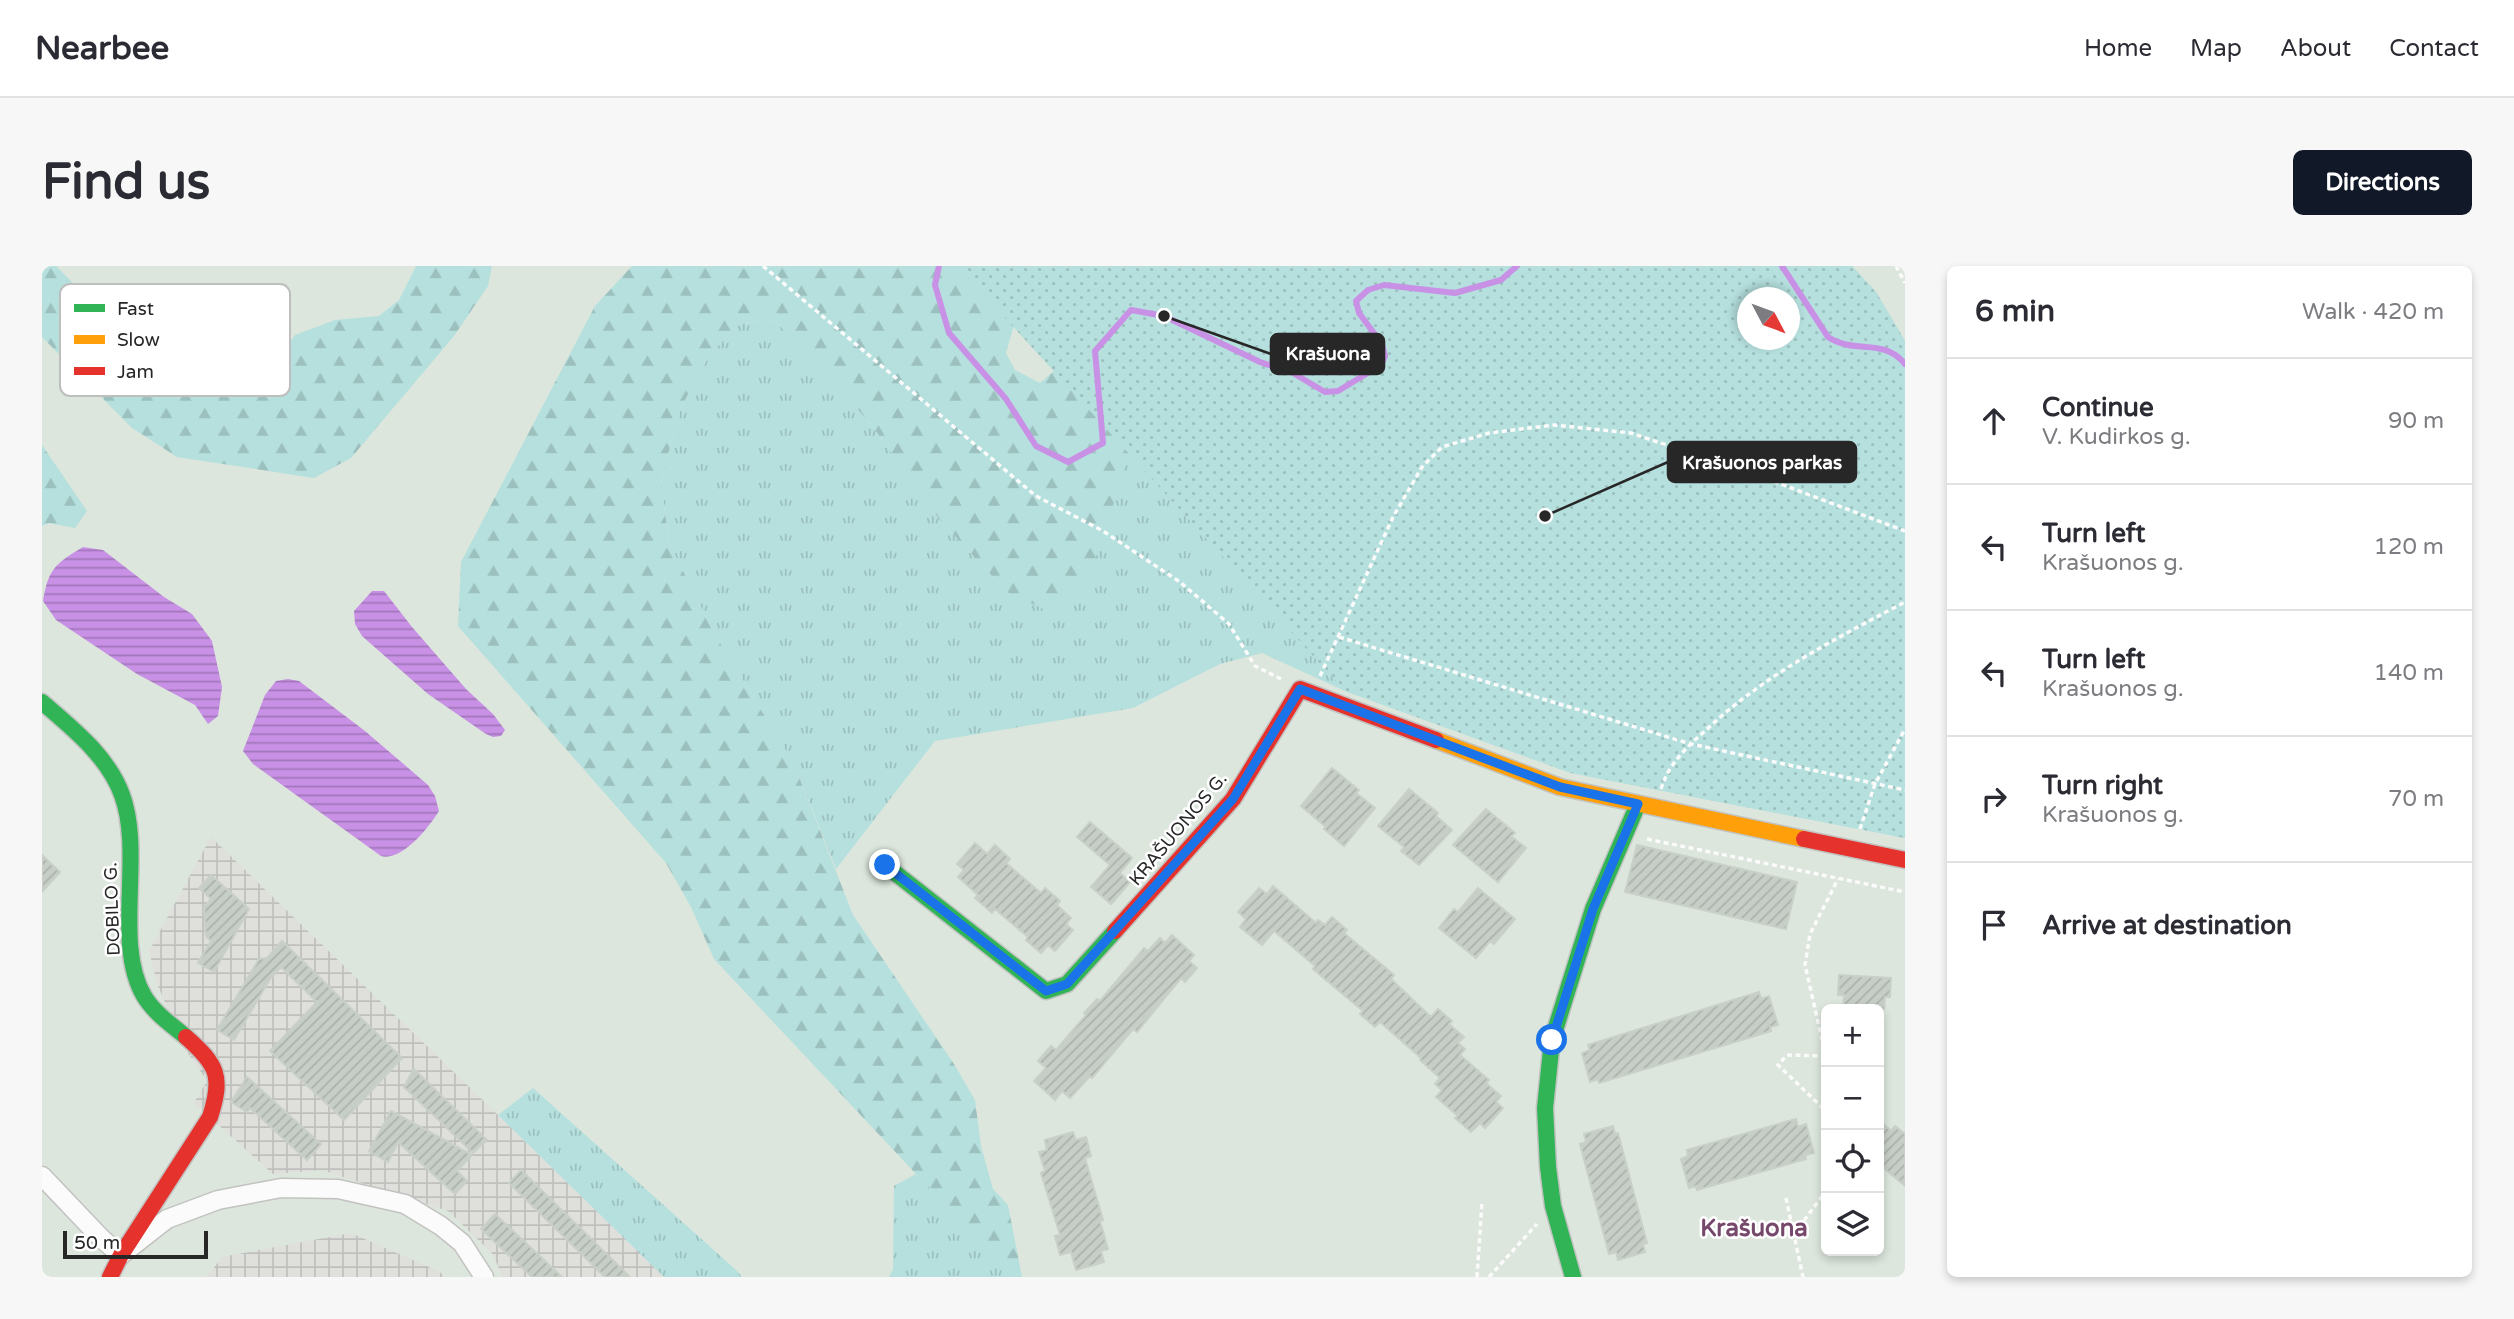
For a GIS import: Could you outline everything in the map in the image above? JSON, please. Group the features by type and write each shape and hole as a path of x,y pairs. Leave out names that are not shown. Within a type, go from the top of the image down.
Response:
{"street":[{"path":"1306,691 1560,787 1905,860"},
{"name":"KRAŠUONOS G.","path":"885,865 1046,991 1067,984 1233,799 1306,691"},
{"name":"DOBILO G.","path":"42,702 102,760 116,781 126,807 130,840 131,952 138,986 148,1003 210,1060 216,1073 218,1092 210,1117 121,1255 110,1277"},
{"path":"1573,1277 1553,1206 1548,1167 1545,1108 1552,1040 1593,909 1638,804"},
{"path":"42,1176 102,1239 121,1255 167,1219 218,1200 281,1188 338,1189 405,1204 441,1226 461,1243 484,1277"}],"path":[{"path":"763,266 1036,496 1103,531 1180,582 1229,624 1255,666 1306,691 1339,637 1393,517 1422,467 1442,446 1489,433 1554,425 1631,433 1773,481 1905,531"},
{"path":"1896,266 1905,283"},
{"path":"1655,808 1663,782 1678,756 1714,722 1772,676 1905,602"},
{"path":"1339,637 1691,744 1905,790"},
{"path":"1853,850 1875,784 1905,729"},
{"path":"1625,834 1905,892"},
{"path":"1821,1034 1805,965 1810,934 1838,879"},
{"path":"1821,1056 1787,1055 1778,1065 1821,1106"},
{"path":"1794,1234 1825,1193"},
{"path":"1786,1198 1803,1277"},
{"path":"1478,1277 1482,1202"},
{"path":"1489,1277 1553,1206"}],"shaded area":[{"path":"83,547 103,550 164,597 192,614 212,641 222,687 218,716 208,724 195,705 137,674 56,620 43,601 48,581 60,563"},
{"path":"372,591 384,591 466,689 493,714 505,730 501,736 486,734 428,694 362,636 355,624 354,611"},
{"path":"276,681 299,681 365,731 428,785 435,796 439,811 429,826 406,849 398,854 381,856 253,764 243,751 265,695"},
{"path":"211,837 664,1277 503,1277 492,1253 448,1211 322,1170 273,1174 194,1103 207,1081 185,1049 158,986 149,951"},
{"path":"351,1233 440,1272 444,1277 207,1277 222,1257"}],"green space":[{"path":"42,266 56,266 74,284 60,284 60,355 42,337"},
{"path":"416,266 492,266 488,286 454,336 351,458 314,478 177,457 132,428 100,396 290,396 290,342 295,335 335,320 379,316 399,300"},
{"path":"632,266 1051,266 1023,293 1006,353 1015,370 1040,383 1071,356 1468,266 1141,409 1086,587 1048,611 1007,592 939,519 873,427 823,369 774,320 740,323 710,354 679,411 661,483 669,543 714,633 794,764 853,915 954,1064 975,1100 981,1146 993,1189 1008,1205 1022,1277 916,1174 714,959 691,907 666,863 458,626 461,562 595,306"},
{"path":"958,266 1852,266 1876,292 1905,341 1905,838 1571,773 1345,691"},
{"path":"1852,266 1876,292 1905,341 1905,838 1571,773 1345,691 1262,653 1220,664 1133,708 935,741 836,869 794,764 714,633 669,543 661,483 679,411 710,354 740,323 774,320 823,369 873,427 939,519 1007,592 1141,409 1737,289 1737,350 1800,350 1800,287 1748,287"},
{"path":"42,445 87,511 75,528 49,523 42,526"},
{"path":"533,1088 742,1277 664,1277 498,1115"},
{"path":"916,1174 1020,1277 889,1277 893,1269 894,1186"}],"building":[{"path":"1332,768 1359,790 1356,793 1375,808 1344,846 1301,806"},
{"path":"1409,789 1438,813 1436,816 1452,830 1419,865 1401,851 1404,847 1378,826"},
{"path":"1486,809 1515,833 1511,836 1526,848 1498,882 1453,845"},
{"path":"1090,822 1132,858 1120,873 1130,882 1111,904 1091,887 1110,865 1077,837"},
{"path":"975,843 987,854 995,845 1010,859 1006,863 1041,893 1045,888 1060,901 1057,905 1071,918 1066,924 1073,930 1055,951 1048,945 1041,953 1026,940 1028,937 995,909 992,913 975,898 978,895 958,877 964,870 957,864"},
{"path":"1637,845 1797,882 1786,929 1625,892"},
{"path":"42,855 60,872 42,892"},
{"path":"211,875 249,909 214,972 198,963 211,941 206,936 204,907 211,899 199,888"},
{"path":"1273,886 1316,923 1318,920 1325,925 1332,917 1347,930 1344,933 1394,975 1391,979 1431,1017 1438,1009 1452,1021 1449,1024 1464,1037 1458,1043 1465,1049 1460,1055 1489,1080 1486,1083 1501,1096 1496,1102 1503,1108 1485,1128 1480,1123 1471,1132 1455,1118 1458,1116 1436,1097 1442,1090 1435,1084 1440,1078 1420,1060 1421,1058 1380,1022 1375,1027 1360,1014 1363,1011 1313,969 1315,966 1274,931 1262,945 1240,927 1246,919 1238,912 1259,888 1267,894"},
{"path":"1478,888 1515,919 1494,944 1490,941 1476,958 1439,928 1454,909 1458,912"},
{"path":"1172,935 1194,955 1189,961 1197,968 1185,982 1181,978 1137,1032 1133,1029 1092,1078 1090,1076 1070,1098 1062,1091 1055,1100 1034,1081 1046,1068 1038,1061 1051,1046 1056,1050 1086,1015 1084,1013 1097,999 1100,1001 1144,948 1148,951 1160,938 1165,943"},
{"path":"282,941 402,1058 344,1120 270,1051 317,1002 281,967 270,979 234,1040 217,1030 259,959 267,958"},
{"path":"1839,975 1891,978 1890,997 1885,997 1884,1009 1884,1004 1843,1004 1844,995 1838,995"},
{"path":"1759,992 1761,999 1769,996 1778,1025 1770,1027 1771,1031 1599,1083 1598,1079 1590,1082 1582,1053 1590,1050 1588,1045"},
{"path":"414,1069 487,1140 473,1153 404,1087"},
{"path":"247,1077 321,1144 307,1160 250,1108 247,1112 231,1102"},
{"path":"391,1111 472,1155 457,1171 467,1181 455,1194 398,1142 388,1162 369,1151"},
{"path":"1796,1119 1798,1127 1806,1124 1814,1153 1805,1155 1806,1159 1697,1190 1696,1186 1689,1188 1681,1159 1688,1156 1687,1150"},
{"path":"1884,1125 1891,1131 1895,1126 1905,1134 1905,1186 1884,1168"},
{"path":"1613,1126 1615,1134 1618,1133 1647,1243 1643,1244 1645,1252 1618,1260 1616,1252 1609,1254 1580,1144 1586,1142 1584,1134"},
{"path":"1073,1132 1076,1140 1086,1137 1091,1156 1085,1158 1103,1220 1100,1221 1108,1249 1101,1251 1104,1262 1076,1270 1071,1252 1060,1255 1055,1236 1060,1235 1041,1173 1045,1171 1039,1152 1047,1150 1045,1140"},
{"path":"521,1170 630,1277 605,1277 509,1183"},
{"path":"495,1214 562,1277 532,1277 481,1229"}],"waterway":[{"name":"Krašuona","path":"939,266 935,285 949,333 1006,399 1036,446 1068,462 1103,443 1095,351 1131,310 1164,316 1260,362 1293,373 1325,392 1338,391 1381,365 1385,356 1382,344 1359,313 1356,301 1368,290 1384,285 1455,293 1501,280 1517,266"},
{"name":"Krašuona","path":"1782,266 1828,337 1848,345 1887,351 1905,364"}],"traffic: fast":[{"path":"42,702 98,755 116,781 128,818 129,925 135,975 148,1002 186,1037"},
{"path":"1573,1277 1553,1206 1548,1167 1545,1108 1552,1040 1593,909 1638,804"},
{"path":"885,865 1046,991 1067,984 1115,931"}],"traffic: slow":[{"path":"1436,740 1560,787 1804,839"}],"traffic: jam":[{"path":"1115,931 1233,799 1300,689 1436,740"},
{"path":"1804,839 1905,860"},
{"path":"110,1277 121,1255 210,1117 216,1092 215,1072 205,1056 186,1037"}],"place":[{"name":"Krašuona","path":"1164,316"},
{"name":"Krašuonos parkas","path":"1545,516"}],"district":[{"name":"Krašuona","path":"1754,1228"}],"route":[{"path":"885,865 1046,991 1067,984 1233,799 1300,689 1560,787 1638,804 1593,909 1552,1040"}]}
